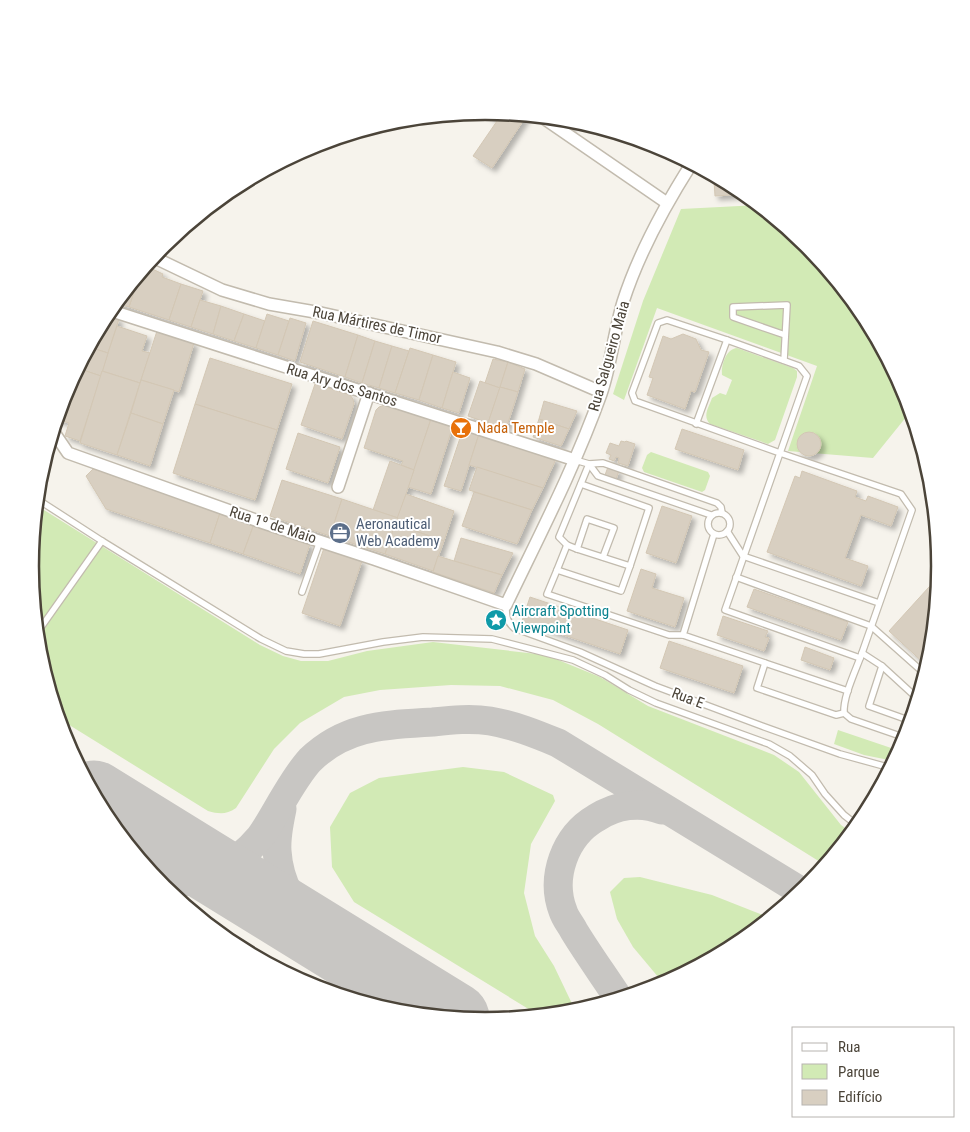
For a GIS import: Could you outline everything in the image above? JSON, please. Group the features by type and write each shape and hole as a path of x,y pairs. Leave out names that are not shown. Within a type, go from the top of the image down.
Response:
{"street":[{"path":"554,126 667,203"},
{"name":"Rua Salgueiro Maia","path":"506,605 576,460 602,392 624,301 644,247 667,203 688,169"},
{"name":"Rua Mártires de Timor","path":"160,260 222,290 269,304 320,313 497,352 536,364 602,392"},
{"name":"Rua Ary dos Santos","path":"118,313 576,460"},
{"path":"338,487 369,393"},
{"name":"Rua 1º de Maio","path":"58,438 68,453 261,522 506,605"}],"lane":[{"path":"784,360 787,305 733,307 733,317 785,335"},
{"path":"898,735 851,719 844,713 844,707 848,691 861,656 912,510 901,494 780,453 696,424 635,401 632,393 658,323 667,320 784,360 799,366 807,376 780,453 743,556 725,610 861,656 882,666 913,693"},
{"path":"696,424 727,340"},
{"path":"576,460 589,464 602,463 717,503 721,507 722,513"},
{"path":"589,464 559,536 567,545 630,566"},
{"path":"589,464 598,476 711,515 714,513 725,514 730,522 727,531 722,534 714,534 708,528 711,515"},
{"path":"557,570 622,591 649,508 581,484"},
{"path":"44,503 102,541 286,651 319,654 383,642 423,637 466,638 492,640 573,660 605,674 629,690 656,703 769,744 790,756 812,775 831,801 851,821"},
{"path":"577,548 587,519 614,528 603,557"},
{"path":"727,531 743,556 879,602"},
{"path":"683,634 714,534"},
{"path":"43,624 102,541"},
{"path":"302,592 320,541"},
{"path":"567,545 547,594 669,635 683,634 848,691"},
{"path":"736,577 871,626 919,669"},
{"name":"Rua E","path":"506,605 506,618 514,628 580,652 655,686 753,723 840,754 883,766"},
{"path":"765,663 757,688 836,715 844,713"},
{"path":"882,666 869,706 904,719"}],"green space":[{"path":"748,206 801,250 839,294 871,343 885,369 906,417 873,458 788,451 817,366 657,308 624,400 613,394 643,301 681,209"},
{"path":"737,348 797,371 797,377 775,440 768,444 710,424 707,418 707,411 712,398 720,393 726,395 732,380 722,375 722,367 727,354"},
{"path":"651,452 708,472 710,476 705,490 702,492 644,472 642,468 647,455"},
{"path":"43,509 260,645 283,656 301,661 328,661 367,651 433,642 546,655 600,677 648,706 774,755 799,772 846,828 820,862 598,724 553,700 500,686 451,685 380,690 344,697 300,723 274,749 236,808 222,813 208,811 68,724 47,653 43,624 39,566"},
{"path":"838,730 892,748 887,760 864,755 834,744"},
{"path":"463,767 504,772 553,795 555,801 531,844 524,893 535,936 554,966 572,1004 529,1009 354,902 332,867 330,827 350,793 379,778"},
{"path":"640,877 712,895 763,915 708,952 658,977 633,947 617,919 610,892 624,878"}],"building":[{"path":"497,121 522,122 492,168 473,156"},
{"path":"714,184 733,195 715,196"},
{"path":"152,269 163,274 162,277 181,284 169,320 129,307 135,290"},
{"path":"181,284 203,291 191,327 169,320"},
{"path":"135,290 129,307 123,305"},
{"path":"200,300 221,306 213,334 191,327"},
{"path":"221,306 244,314 234,341 213,334"},
{"path":"244,314 265,321 256,348 234,341"},
{"path":"267,314 289,321 278,355 256,348"},
{"path":"114,318 119,319 108,353 96,349"},
{"path":"290,318 306,323 295,361 278,355"},
{"path":"313,321 358,335 345,377 300,362"},
{"path":"117,326 147,336 142,351 150,353 140,383 102,371"},
{"path":"157,331 194,343 179,392 141,380"},
{"path":"683,334 696,339 701,350 709,352 695,392 691,391 685,409 647,395 653,378 649,377 663,336 671,339"},
{"path":"358,335 375,341 362,383 345,377"},
{"path":"375,341 392,346 379,388 362,383"},
{"path":"392,346 409,351 395,393 379,388"},
{"path":"410,348 433,355 419,400 395,393"},
{"path":"96,349 108,353 101,376 84,370"},
{"path":"433,355 456,362 442,408 419,400"},
{"path":"210,358 292,384 277,430 195,404"},
{"path":"493,359 508,362 500,388 485,383"},
{"path":"508,362 525,369 518,392 500,387"},
{"path":"84,370 101,376 80,441 65,436 69,423 63,421"},
{"path":"102,371 140,383 117,455 80,443"},
{"path":"453,372 470,378 459,413 442,408"},
{"path":"141,380 174,390 163,424 131,413"},
{"path":"480,381 500,388 488,423 468,416"},
{"path":"315,384 350,395 353,399 354,404 342,439 301,425"},
{"path":"500,387 518,392 506,429 488,423"},
{"path":"544,401 577,411 569,429 539,419"},
{"path":"195,404 277,430 255,500 173,473"},
{"path":"385,405 431,419 414,470 401,465 403,461 364,448 376,410"},
{"path":"131,413 163,424 150,466 117,455"},
{"path":"431,419 453,426 431,494 408,487"},
{"path":"539,419 569,429 561,446 533,437"},
{"path":"463,429 479,434 461,491 444,486"},
{"path":"682,429 744,450 738,470 675,449"},
{"path":"809,432 814,433 820,439 820,449 814,455 809,456 804,455 798,449 797,444 798,439 804,433"},
{"path":"298,433 340,447 328,483 286,469"},
{"path":"479,434 556,459 543,488 469,465"},
{"path":"621,441 635,444 628,466 618,463 619,458 616,457 614,461 609,459 611,455 606,453 610,443 619,446"},
{"path":"390,461 414,470 398,518 373,510"},
{"path":"477,467 543,488 532,510 469,490"},
{"path":"608,467 619,471 616,479 605,475"},
{"path":"93,469 220,513 210,543 106,509 86,476"},
{"path":"802,471 857,491 855,497 866,501 868,496 898,507 891,526 861,515 845,558 868,566 861,586 767,552 795,476 800,478"},
{"path":"282,480 342,499 330,536 270,516"},
{"path":"474,492 532,510 517,544 462,526"},
{"path":"406,494 454,511 444,541 395,524"},
{"path":"342,499 398,518 385,554 330,536"},
{"path":"662,506 692,516 676,563 646,553"},
{"path":"220,513 254,524 243,554 210,543"},
{"path":"254,524 310,544 300,574 243,554"},
{"path":"395,524 444,541 433,571 385,554"},
{"path":"461,538 513,553 502,575 454,561"},
{"path":"324,548 362,561 340,626 302,613"},
{"path":"438,556 502,575 494,593 433,572"},
{"path":"641,569 656,574 652,588 684,598 675,627 627,611"},
{"path":"930,586 921,661 889,631"},
{"path":"754,589 848,622 841,640 747,607"},
{"path":"530,597 628,630 620,654 522,621"},
{"path":"723,616 768,631 765,637 769,638 764,651 717,635"},
{"path":"669,641 743,666 734,693 660,668"},
{"path":"805,647 834,658 830,670 801,660"}],"taxiway":[{"path":"171,884 189,881 216,872 250,848 269,824 295,780 310,760 324,748 338,740 352,733 383,726 469,719 508,725 558,743 795,888"},
{"path":"615,993 564,914 559,898 558,885 563,858 576,835 585,826 612,810 637,805 662,810"},
{"path":"282,809 277,846 281,875 297,907 320,935"}],"runway":[{"path":"109,805 440,1009"}],"place":[{"name":"Nada Temple","path":"461,428"},
{"name":"Aeronautical Web Academy","path":"340,533"},
{"name":"Aircraft Spotting Viewpoint","path":"496,620"}]}
